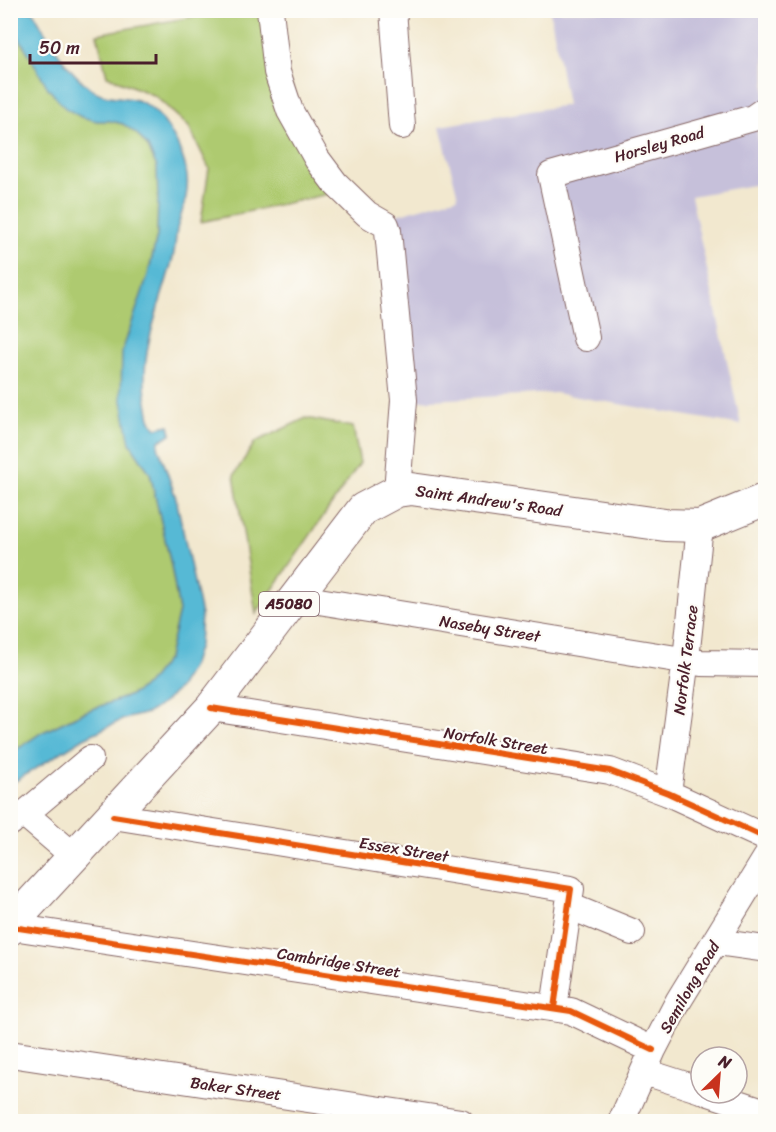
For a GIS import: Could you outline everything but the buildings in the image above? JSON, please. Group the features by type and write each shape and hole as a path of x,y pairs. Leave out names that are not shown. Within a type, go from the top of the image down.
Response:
{"main road":[{"name":"Saint Andrew's Road","path":"11,928 212,708 363,509 397,491 411,489 665,525 700,526"},
{"name":"A5080","path":"700,526 765,499"}],"street":[{"path":"270,10 277,72 283,95 298,127 335,183 367,214 386,225 388,231 404,400 397,491"},
{"path":"393,10 402,126"},
{"name":"Horsley Road","path":"586,338 551,175 753,118 765,110"},
{"name":"Norfolk Terrace","path":"668,793 686,660 700,526"},
{"name":"Naseby Street","path":"294,597 700,663 765,664"},
{"name":"Norfolk Street","path":"212,708 610,771 668,793 765,838"},
{"path":"16,820 90,759"},
{"path":"16,820 27,816 75,857"},
{"name":"Essex Street","path":"113,816 571,889 569,906"},
{"name":"Semilong Road","path":"621,1122 679,1000 765,858"},
{"path":"554,1008 569,906 632,932"},
{"name":"Cambridge Street","path":"11,928 571,1011 649,1061 689,1083"},
{"path":"716,942 765,949"},
{"name":"Baker Street","path":"10,1054 461,1122"},
{"path":"744,1105 765,1112"}],"shaded area":[{"path":"550,11 765,11 765,126 757,130 765,183 691,196 741,425 555,393 414,401 386,218 458,197 440,126 567,105"}],"green space":[{"path":"225,11 262,11 333,193 201,222 209,168 189,127 155,96 107,76 97,34"},
{"path":"10,23 24,46 97,121 123,124 137,134 148,147 157,167 157,236 148,275 130,443 150,473 179,611 168,658 147,685 131,695 87,711 41,733 13,752 10,752"},
{"path":"306,418 353,427 360,463 256,614 234,475 255,442"}],"water":[{"path":"11,10 33,11 64,62 94,91 104,95 132,99 152,109 169,130 185,165 187,183 184,207 177,229 173,257 151,331 145,369 145,388 152,423 156,428 169,425 171,434 159,441 158,446 176,498 201,615 199,645 193,664 179,688 162,704 148,713 124,719 84,738 11,784 11,752 41,733 87,711 131,695 147,685 168,658 179,611 150,473 130,443 121,396 122,352 148,275 157,236 157,167 148,147 137,134 123,124 81,117 65,108 48,88 11,23"}],"cycle path":[{"path":"211,708 610,771 668,793 766,838"},
{"path":"113,816 571,889 554,1008"},
{"path":"12,927 571,1011 653,1050"}]}
